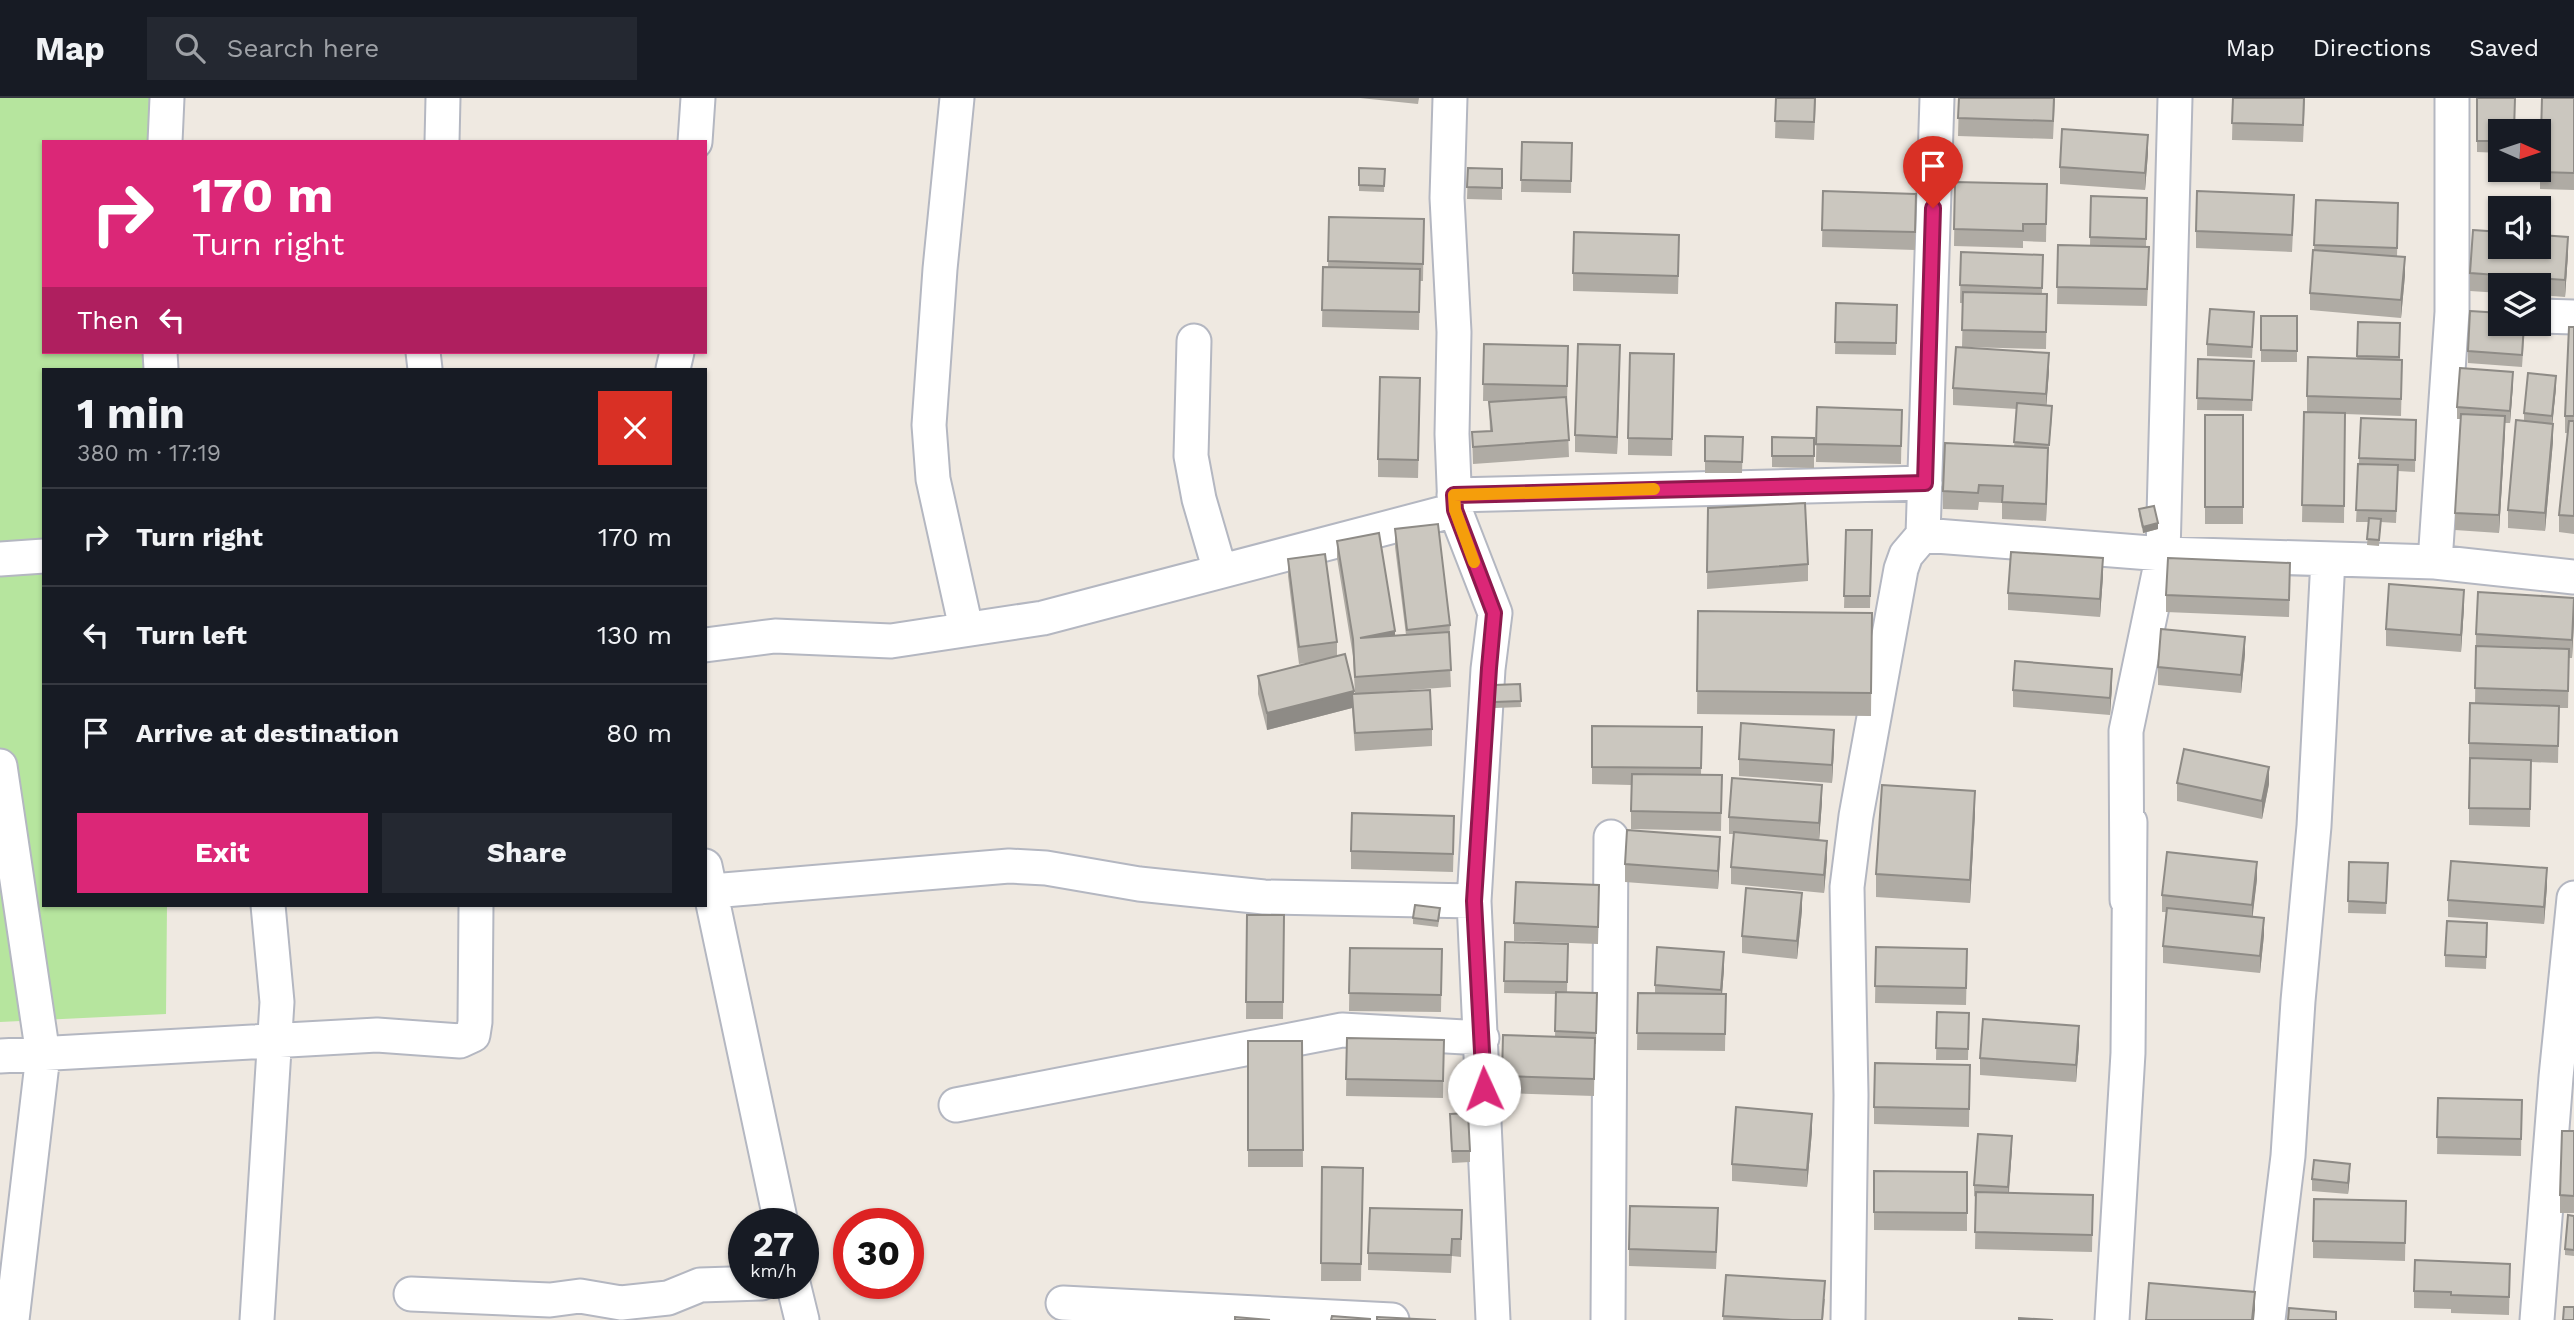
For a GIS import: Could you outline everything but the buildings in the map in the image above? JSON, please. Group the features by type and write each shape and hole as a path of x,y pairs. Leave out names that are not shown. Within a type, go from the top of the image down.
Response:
{"street":[{"path":"164,140 167,98"},
{"path":"442,140 443,98"},
{"path":"695,140 698,98"},
{"path":"957,98 940,269 929,425 933,479 966,628"},
{"path":"1450,98 1447,198 1454,332 1452,434 1455,502 1494,613 1474,901 1493,1320"},
{"path":"1848,1320 1851,1095 1847,887 1856,816 1901,569 1906,555 1923,536 1937,98"},
{"path":"2112,1320 2128,1053 2130,822 2127,900 2126,731 2163,554 2175,98"},
{"path":"2435,562 2464,313 2452,98"},
{"path":"2551,316 2574,317"},
{"path":"1194,341 1191,456 1202,511 1220,571"},
{"path":"707,646 775,636 891,641 1043,618 1220,571 1455,502 1925,483"},
{"path":"1923,536 2163,554 2435,562 2574,577"},
{"path":"0,559 42,556"},
{"path":"2269,1320 2288,1156 2298,1001 2314,826 2328,559"},
{"path":"0,766 3,811 43,1055 12,1320"},
{"path":"1608,1320 1611,837"},
{"path":"778,1208 708,879 1009,866 1046,868 1139,884 1264,897 1474,901"},
{"path":"2537,1320 2556,1077 2574,898"},
{"path":"257,1320 277,1002 268,907"},
{"path":"0,1056 377,1035 460,1041 472,1035 475,1022 476,907"},
{"path":"956,1105 1342,1030 1482,1038"},
{"path":"411,1294 550,1300 580,1296 621,1303 668,1298 700,1285 728,1284"},
{"path":"797,1299 802,1320"},
{"path":"1063,1303 1392,1320"}],"green space":[{"path":"0,98 177,98 177,140 42,140 42,354 174,354 174,368 42,368 42,907 167,907 166,1014 0,1022"}],"slow traffic":[{"path":"1474,562 1455,510 1454,495 1654,489"}],"route":[{"path":"1484,1089 1474,901 1494,613 1455,510 1454,495 1925,483 1933,208"}]}
